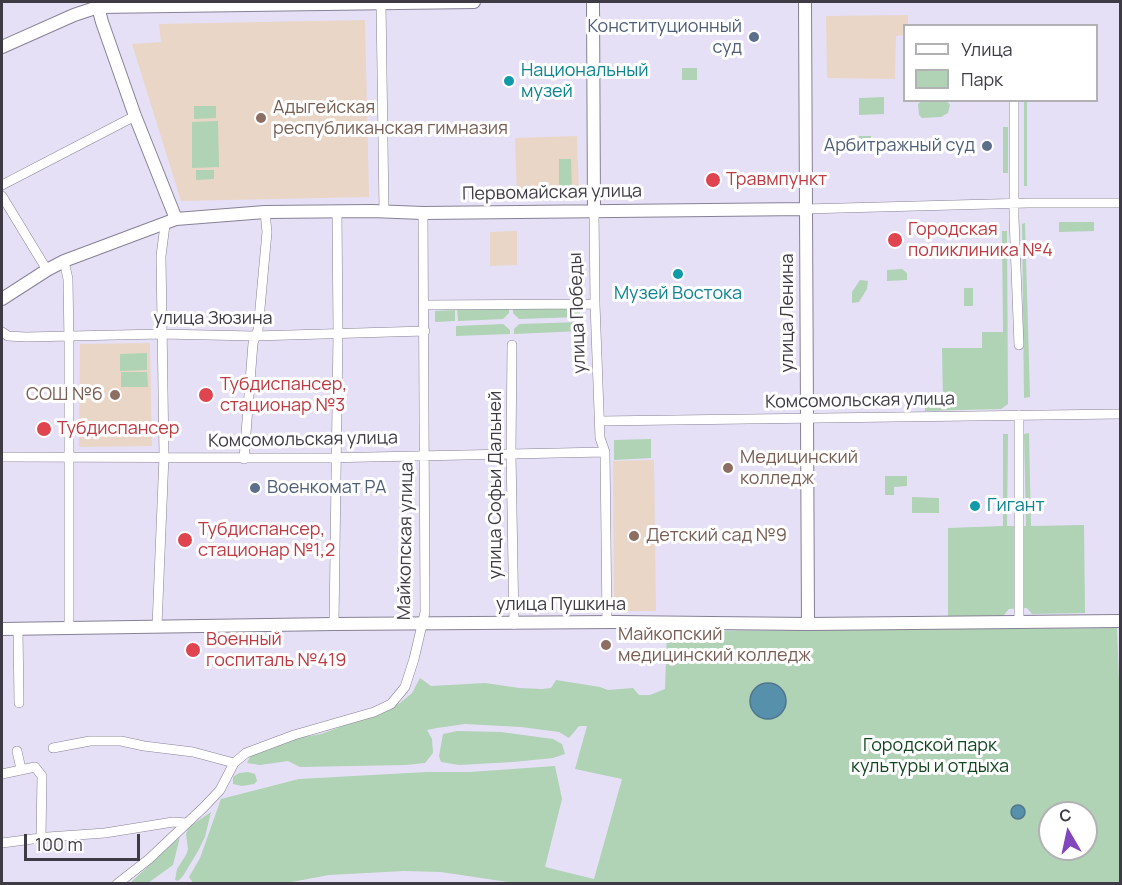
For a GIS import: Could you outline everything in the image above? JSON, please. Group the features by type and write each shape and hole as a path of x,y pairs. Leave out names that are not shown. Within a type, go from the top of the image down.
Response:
{"street":[{"path":"381,2 384,211"},
{"path":"2,47 98,6 474,2"},
{"name":"улица Победы","path":"593,2 595,304 600,438 605,452 607,622"},
{"name":"улица Ленина","path":"806,2 808,624"},
{"path":"98,6 170,222 161,256 164,456 157,626"},
{"path":"1014,102 1014,203 1019,345"},
{"path":"2,185 135,116"},
{"path":"2,196 47,270"},
{"name":"Первомайская улица","path":"2,299 64,261 170,222 266,212 423,213 805,209 1014,203 1120,203"},
{"path":"244,459 253,343 258,330 267,232 266,212"},
{"path":"334,624 338,333 337,212"},
{"name":"Майкопская улица","path":"234,763 246,753 294,735 374,712 390,704 405,687 424,612 423,213"},
{"path":"64,261 68,281 69,336 69,628"},
{"path":"425,305 595,304"},
{"name":"улица Зюзина","path":"2,332 8,336 26,337 161,334 255,336 425,331"},
{"name":"улица Софьи Дальней","path":"512,345 514,624"},
{"name":"Комсомольская улица","path":"600,421 1120,414"},
{"path":"1019,415 1019,617"},
{"name":"Комсомольская улица","path":"2,457 164,456 244,459 605,452"},
{"name":"улица Пушкина","path":"2,629 423,623 808,624 1019,617 1120,621"},
{"path":"18,629 19,703"},
{"path":"53,748 90,741 121,741 193,752 234,763 220,790 149,859 117,884"},
{"path":"17,751 21,769"},
{"path":"2,774 35,768 42,776 41,837"},
{"path":"2,843 41,837 105,833 173,822 187,823"}],"shaded area":[{"path":"908,15 908,24 903,24 903,35 896,36 895,79 827,78 826,16"},
{"name":"Адыгейская республиканская гимназия","path":"365,20 369,197 181,201 132,44 161,42 159,24"},
{"path":"577,136 579,193 517,195 515,138"},
{"path":"517,231 517,265 490,266 490,232"},
{"name":"СОШ №6","path":"150,343 152,446 79,447 80,344"},
{"name":"Детский сад №9","path":"654,460 656,611 614,611 613,461"}],"green space":[{"path":"682,68 697,68 697,80 682,80"},
{"path":"884,97 884,114 859,115 859,98"},
{"path":"921,102 948,102 950,105 948,113 941,117 922,118 919,115 918,104"},
{"path":"1024,102 1027,102 1027,186 1024,186"},
{"path":"194,106 216,106 216,118 194,119"},
{"path":"218,121 219,167 192,168 192,122"},
{"path":"1003,127 1008,127 1008,173 1003,173"},
{"path":"859,136 871,136 871,153 859,153"},
{"path":"559,159 571,159 572,191 559,191"},
{"path":"196,170 214,170 214,179 196,180"},
{"path":"1059,222 1094,222 1094,231 1059,232"},
{"path":"1025,223 1030,397 1024,398 1022,224"},
{"path":"1002,231 1007,231 1008,404 1001,409 925,411 925,402 943,401 942,348 982,348 982,332 1003,332"},
{"path":"902,269 907,273 907,280 887,281 887,270"},
{"path":"860,280 868,281 867,289 859,302 852,303 852,292"},
{"path":"964,288 973,288 973,306 964,306"},
{"path":"580,306 580,317 519,319 513,313 513,307"},
{"path":"509,307 509,313 503,319 458,321 457,308"},
{"path":"455,310 455,321 435,322 435,311"},
{"path":"581,322 581,331 514,334 514,329 519,324"},
{"path":"503,324 510,330 510,334 456,336 456,326"},
{"path":"147,353 147,370 120,371 120,354"},
{"path":"121,372 147,372 148,387 121,387"},
{"path":"1029,433 1031,526 1084,525 1085,613 1032,614 1027,608 1009,609 1003,616 948,617 948,528 1003,526 1003,434 1008,434 1007,526 1026,526 1024,434"},
{"path":"651,439 651,458 614,460 614,440"},
{"path":"885,476 907,476 907,486 894,487 894,495 885,495"},
{"path":"912,497 939,498 939,513 912,513"},
{"name":"Городской парк культуры и отдыха","path":"1117,628 1120,707 1120,883 521,884 441,872 404,871 329,875 281,884 193,883 189,877 200,858 221,799 299,779 555,766 562,799 545,867 594,879 622,779 575,769 587,726 579,726 569,738 559,732 521,727 465,724 427,730 432,739 433,753 425,763 300,767 288,761 260,765 247,763 251,755 297,738 321,734 385,711 412,693 420,678 431,686 485,683 542,689 551,688 556,680 608,690 633,688 639,695 650,695 665,689 667,631"},
{"path":"457,731 501,732 553,739 562,744 565,754 553,758 513,762 459,765 441,762 439,756 443,734"},
{"path":"239,773 255,774 257,781 254,784 242,786 233,784 233,777"},
{"path":"211,812 205,837 198,851 183,876 178,881 175,880 177,869 188,849 186,834 189,827"},
{"path":"180,837 173,865 148,883 130,883"}],"water":[{"path":"768,683 781,688 786,701 781,714 768,719 755,714 750,701 755,688"},
{"path":"1015,805 1021,805 1025,812 1021,819 1015,819 1011,815 1011,809"}],"place":[{"name":"Конституционный суд","path":"754,37"},
{"name":"Национальный музей","path":"509,81"},
{"name":"Адыгейская республиканская гимназия","path":"261,118"},
{"name":"Арбитражный суд","path":"987,146"},
{"name":"Травмпункт","path":"713,180"},
{"name":"Городская поликлиника №4","path":"895,240"},
{"name":"Музей Востока","path":"678,274"},
{"name":"СОШ №6","path":"115,395"},
{"name":"Тубдиспансер, стационар №3","path":"206,395"},
{"name":"Тубдиспансер","path":"44,429"},
{"name":"Медицинский колледж","path":"728,468"},
{"name":"Военкомат РА","path":"255,488"},
{"name":"Гигант","path":"975,506"},
{"name":"Детский сад №9","path":"634,536"},
{"name":"Тубдиспансер, стационар №1,2","path":"185,540"},
{"name":"Майкопский медицинский колледж","path":"606,645"},
{"name":"Военный госпиталь №419","path":"193,650"}]}
